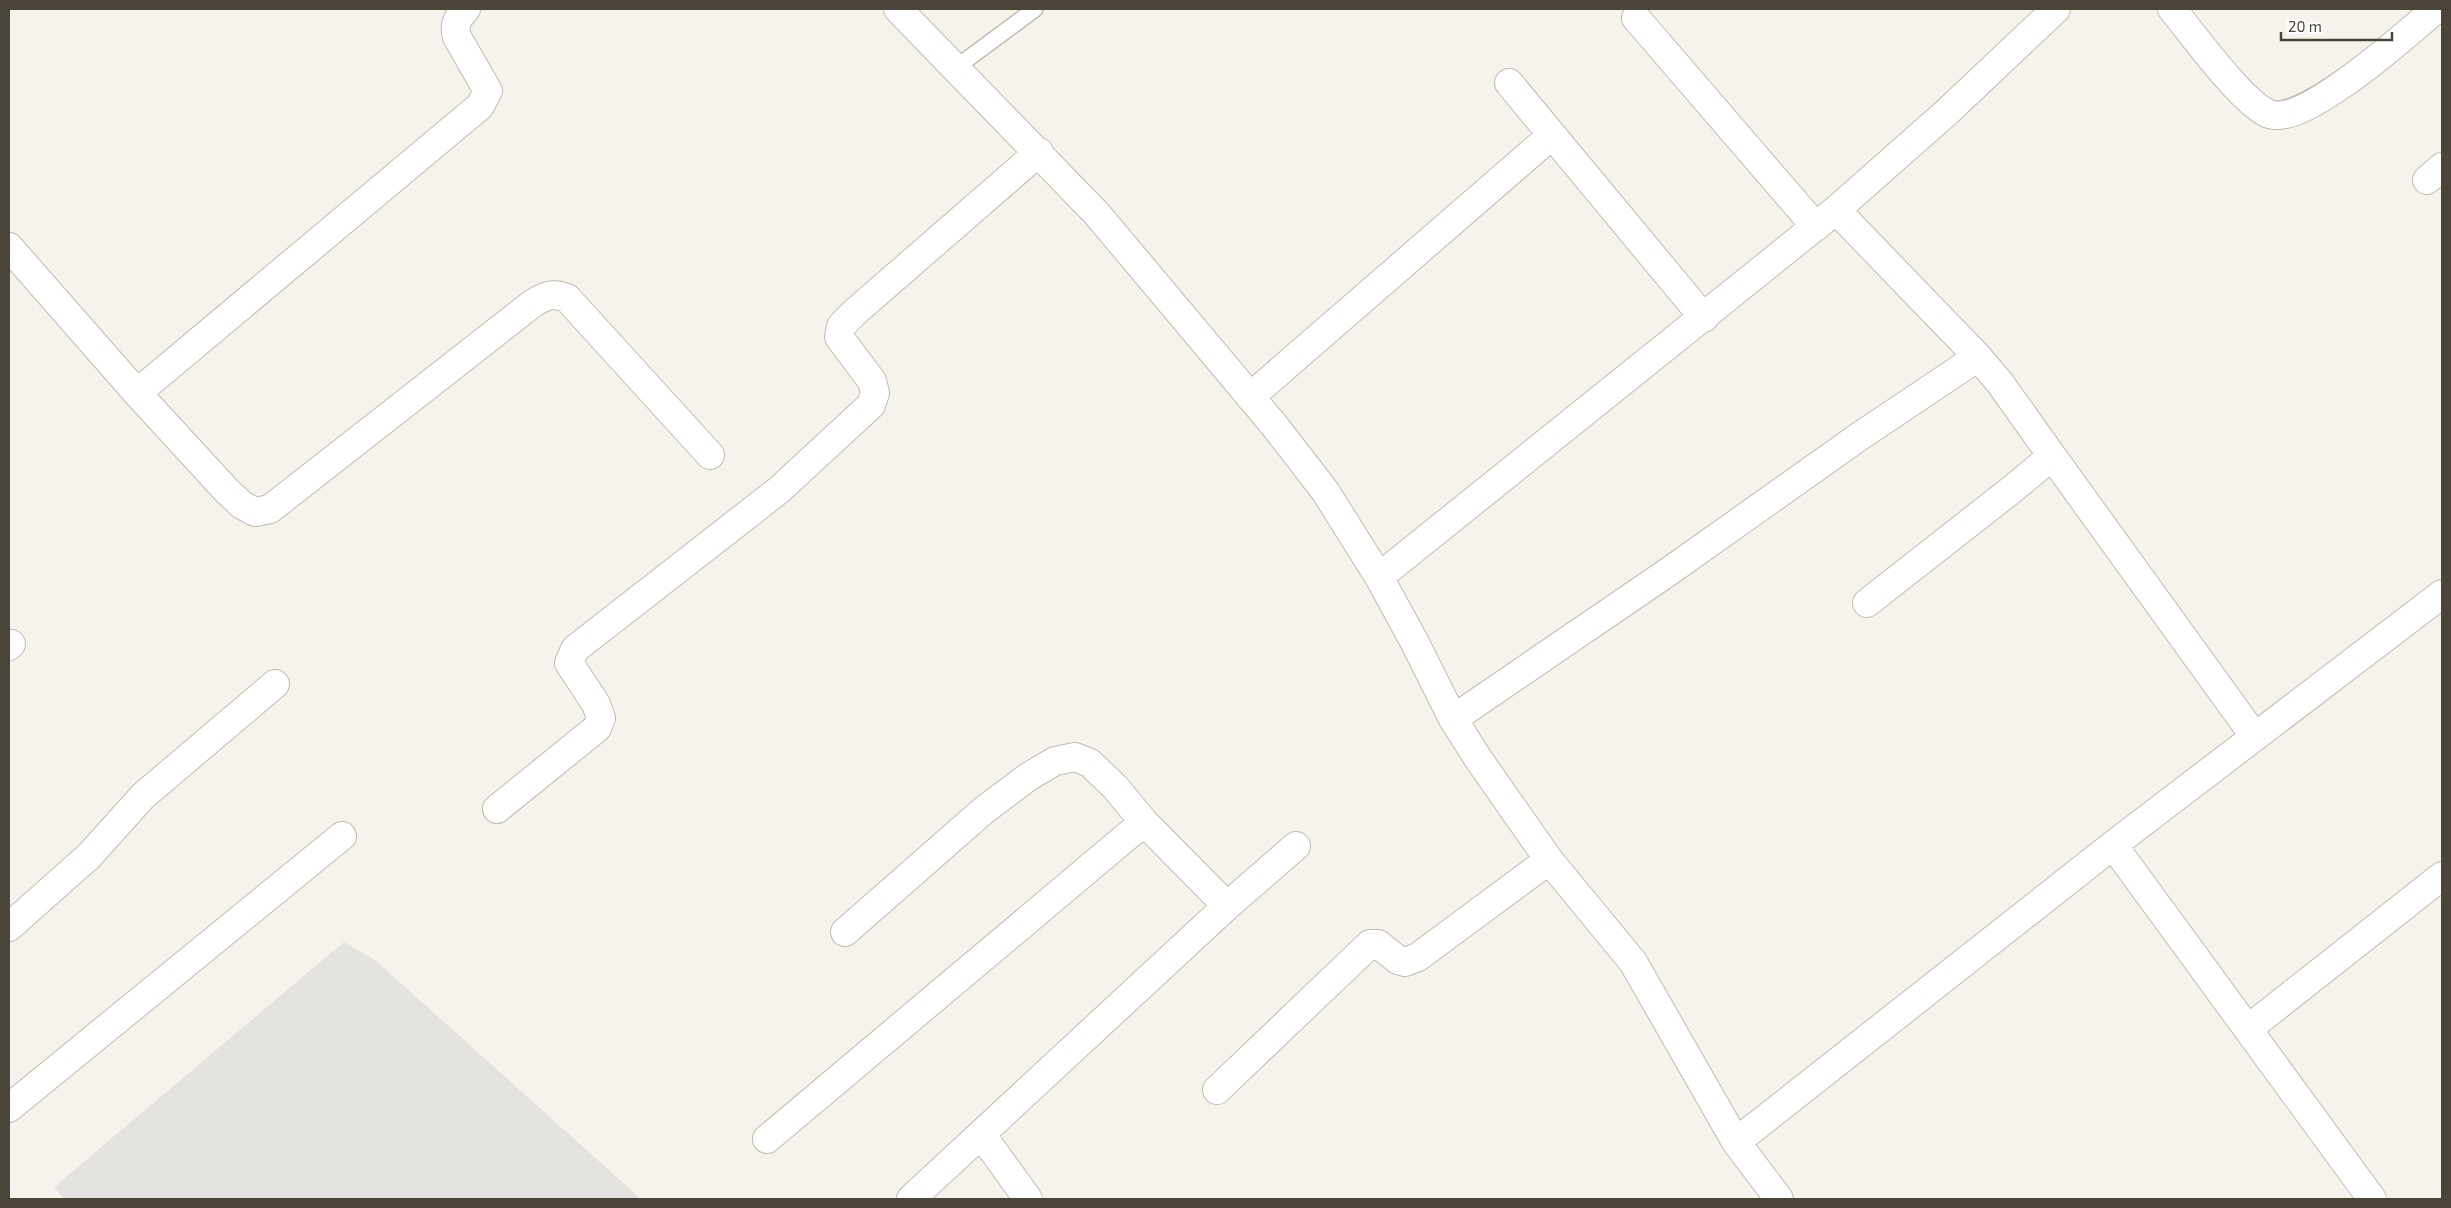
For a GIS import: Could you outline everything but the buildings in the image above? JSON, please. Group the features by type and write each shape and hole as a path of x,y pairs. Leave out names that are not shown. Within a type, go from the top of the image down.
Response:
{"street":[{"path":"137,393 480,106 488,91 457,37 455,29 457,20 466,9"},
{"path":"898,9 954,69 1039,152 1097,214 1250,398 1324,491 1379,577 1415,642 1453,719 1479,760 1549,860 1633,962 1767,1195"},
{"path":"1379,577 1704,318 1826,218 1947,112 2056,9"},
{"path":"2172,9 2251,103 2271,114 2299,110 2340,86 2379,57 2436,9"},
{"path":"1636,18 1826,218 1978,357 2000,383 2255,737"},
{"path":"1509,83 1704,318"},
{"path":"1250,398 1552,134"},
{"path":"498,809 596,728 601,718 596,704 569,662 575,649 779,490 871,405 875,393 872,381 839,337 841,326 854,312 1039,152"},
{"path":"9,247 137,393 237,500 255,512 270,509 532,304 547,295 558,294 567,298 710,455"},
{"path":"1453,719 1671,570 1860,436 1978,357"},
{"path":"1867,603 2052,456"},
{"path":"1736,1142 2113,845 2442,594"},
{"path":"9,927 89,856 143,796 275,684"},
{"path":"845,932 983,811 1028,777 1055,761 1075,758 1090,763 1115,787 1144,822 1227,906"},
{"path":"767,1139 1144,822"},
{"path":"9,1108 342,836"},
{"path":"2113,845 2372,1199"},
{"path":"911,1199 1227,906 1296,846"},
{"path":"1217,1090 1370,944 1378,944 1398,960 1405,962 1418,957 1549,860"},
{"path":"2248,1029 2442,876"},
{"path":"981,1134 1028,1199"}],"lane":[{"path":"954,69 1035,9"}],"shaded area":[{"path":"344,942 375,960 641,1199 64,1199 54,1187"}]}
